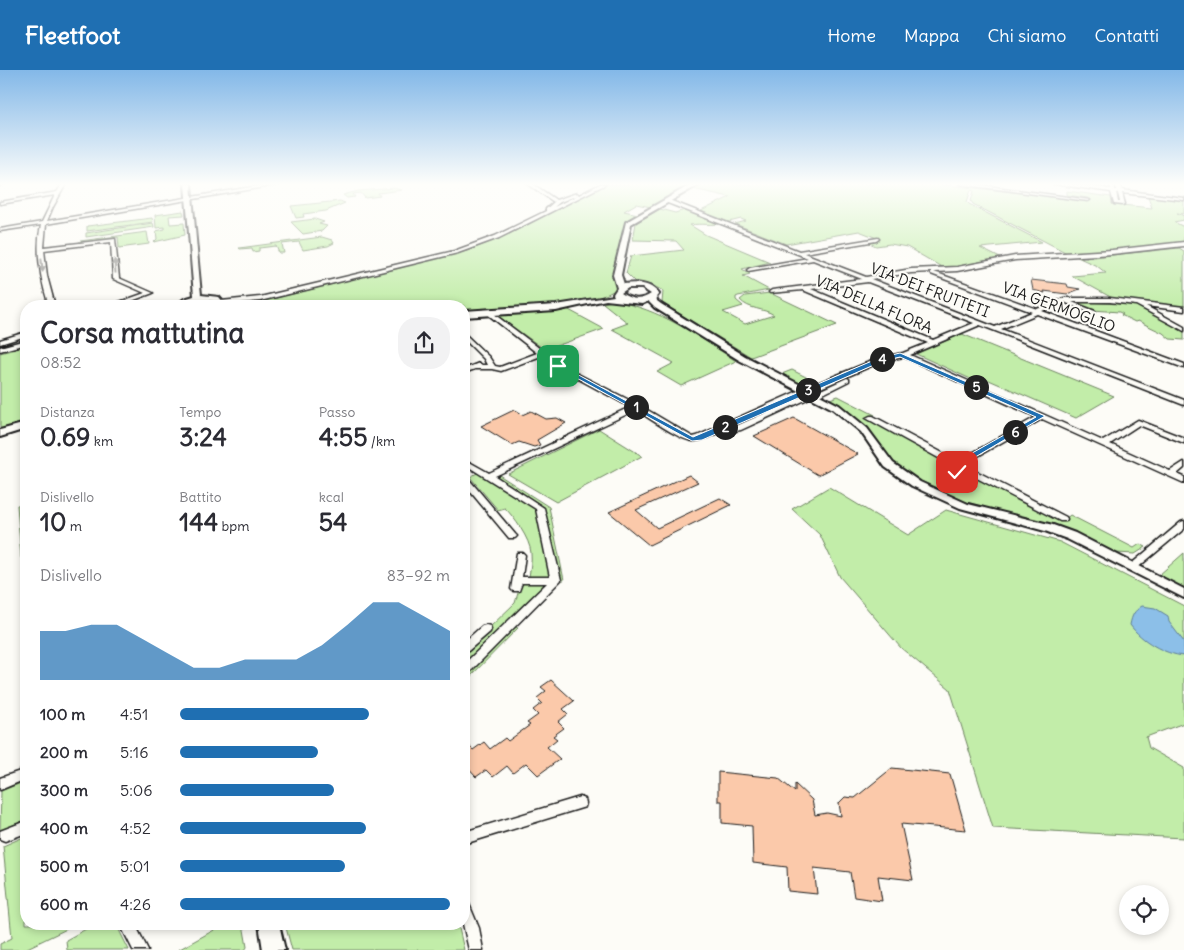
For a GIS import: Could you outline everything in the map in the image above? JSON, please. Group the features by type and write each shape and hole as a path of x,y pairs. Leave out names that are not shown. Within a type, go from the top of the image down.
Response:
{"main road":[{"path":"623,295 617,278 628,225"},
{"path":"618,271 625,280 637,286 653,290 655,294 653,297 643,301 623,295"},
{"path":"470,314 556,308 623,295 637,286"},
{"path":"0,434 20,428"}],"street":[{"path":"0,230 27,225"},
{"path":"44,225 43,275 50,300"},
{"path":"191,225 198,298"},
{"path":"252,300 451,254 522,225"},
{"name":"VIA DEI FRUTTETI","path":"730,225 1184,404"},
{"path":"800,252 876,238"},
{"path":"42,249 113,240 116,279 150,293 130,300"},
{"path":"772,292 911,271 957,269 1015,258 1184,244"},
{"path":"750,270 816,258"},
{"name":"VIA GERMOGLIO","path":"926,270 1184,366"},
{"name":"VIA DELLA FLORA","path":"804,288 934,343"},
{"path":"623,295 673,318 807,394 831,410 843,414 864,430 894,470 921,487 964,506 1060,532 1184,594"},
{"path":"653,297 653,302 673,318"},
{"path":"191,300 214,298 217,300"},
{"path":"1062,300 1093,312"},
{"path":"996,329 1062,300 1110,300 1184,309"},
{"path":"1134,303 1184,329"},
{"path":"1147,304 1184,324"},
{"path":"488,312 566,370 684,436 696,439 735,426 866,368 904,355 980,323"},
{"path":"0,342 20,336"},
{"path":"470,342 487,358 491,365"},
{"path":"0,349 20,344"},
{"path":"470,369 491,365 501,369 542,353"},
{"path":"904,355 1184,480"},
{"path":"489,476 636,408"},
{"path":"964,466 1042,416"},
{"path":"870,418 1063,519"},
{"path":"1104,444 1138,422 1184,441"},
{"path":"1170,474 1184,464"},
{"path":"470,465 540,508 556,580"},
{"path":"470,472 477,469"},
{"path":"470,486 512,536"},
{"path":"1133,567 1184,524"},
{"path":"520,555 517,584 556,580"},
{"path":"470,665 556,580"},
{"path":"470,643 486,629"},
{"path":"476,638 490,645"},
{"path":"0,784 20,776"},
{"path":"470,836 580,803"},
{"path":"5,835 20,829"},
{"path":"470,923 476,950"},
{"path":"131,930 141,950"}],"green space":[{"path":"95,225 131,225 87,231 87,226"},
{"path":"139,225 154,225 154,227 86,237 86,233"},
{"path":"156,225 184,225 185,235 154,242 157,239 156,231 165,229 165,227 156,228"},
{"path":"294,225 327,226 322,231 303,234"},
{"path":"527,225 624,225 614,278 618,287 607,294 590,300 569,304 470,312 470,300 267,300 467,251"},
{"path":"636,225 690,225 706,235 770,262 742,269 750,274 743,276 769,290 738,296 736,300 743,306 723,312 745,324 774,315 748,306 740,300 745,296 770,293 837,325 751,357 662,303 663,291 652,285 635,282 626,273 631,256 684,250 676,241 633,240"},
{"path":"738,225 1009,225 1042,242 980,248 1000,258 945,269 907,247 890,244 876,246 865,241 877,238 859,231 786,244"},
{"path":"1013,225 1180,225 1184,227 1184,243 1069,254"},
{"path":"147,232 149,244 119,248 118,237 80,243 80,241"},
{"path":"322,237 332,240 334,243 328,246 303,250 299,242 282,244 284,253 279,253 276,246 259,248 259,251 253,252 252,248 239,248"},
{"path":"1179,248 1184,251 1184,307 1116,300 1072,276 1106,273 1097,266 1075,256 1084,258"},
{"path":"613,301 662,316 693,333 736,361 681,386 657,372 674,363 612,329 628,323 603,303"},
{"path":"1070,301 1136,305 1184,331 1184,340 1170,339 1163,333 1138,321 1135,322 1119,312 1093,310"},
{"path":"567,309 604,329 545,350 498,316 500,314"},
{"path":"962,334 1114,396 1076,418 982,377 975,381 916,354"},
{"path":"20,348 20,425 0,431 0,353"},
{"path":"792,370 818,383 802,385 779,375"},
{"path":"838,396 875,415 868,418 943,458 940,463 950,472 958,475 972,474 1063,521 1070,515 1134,548 1140,544 1146,547 1135,554 1116,553 1047,523 952,498 929,487 894,463 870,432 853,416 827,400"},
{"path":"599,429 642,456 556,502 508,474"},
{"path":"479,472 537,510 550,577 529,577 531,556 528,541 509,512 505,508 498,510 470,477"},
{"path":"499,475 549,507 564,580 558,580 543,508 495,478"},
{"path":"829,487 908,535 946,510 1060,542 1184,606 1184,723 1146,737 1149,748 1184,768 1184,838 993,828 950,689 901,648 840,577 820,535 792,509"},
{"path":"17,505 20,505 20,545"},
{"path":"1184,553 1184,588 1159,575"},
{"path":"551,582 470,662 470,646 515,603 521,583"},
{"path":"513,626 518,628 470,677 470,668"},
{"path":"20,783 20,823 0,831 1,791"},
{"path":"20,839 20,930 65,930 23,950 0,950 0,944 12,938 3,846"},
{"path":"84,930 119,930 129,950 67,950 66,940"},
{"path":"214,930 244,930 247,947 245,950 178,950"},
{"path":"287,930 459,930 464,950 292,950"}],"water":[{"path":"1142,606 1155,608 1168,616 1169,622 1184,642 1184,656 1161,650 1135,631 1130,625 1134,614"}],"building":[{"path":"1031,280 1067,284 1068,287 1080,289 1067,294 1044,291 1045,293 1033,290"},
{"path":"514,410 522,415 531,411 546,419 557,418 566,423 537,440 540,445 534,447 519,442 512,445 481,426"},
{"path":"794,418 858,454 818,475 754,436"},
{"path":"689,475 698,482 636,510 657,528 720,498 731,505 649,545 609,512"},
{"path":"551,680 574,701 563,709 568,714 558,722 564,728 553,736 557,739 547,747 560,759 538,775 526,763 513,773 507,766 493,777 486,770 476,777 470,770 470,747 473,750 484,742 490,749 505,738 508,741 530,725 527,723 538,715 533,710 542,703 537,698 546,691 541,687"},
{"path":"892,768 950,774 966,830 901,824 913,880 878,876 882,901 854,897 850,872 814,868 817,894 788,891 787,867 753,863 752,826 722,823 722,801 718,801 718,772 778,778 795,792 795,784 812,800 815,815 827,813 841,816 839,803 845,797 855,798"}],"route":[{"path":"558,366 692,439 699,438 881,359 900,355 904,355 1042,416 961,463 966,466 966,470 957,472"}]}
